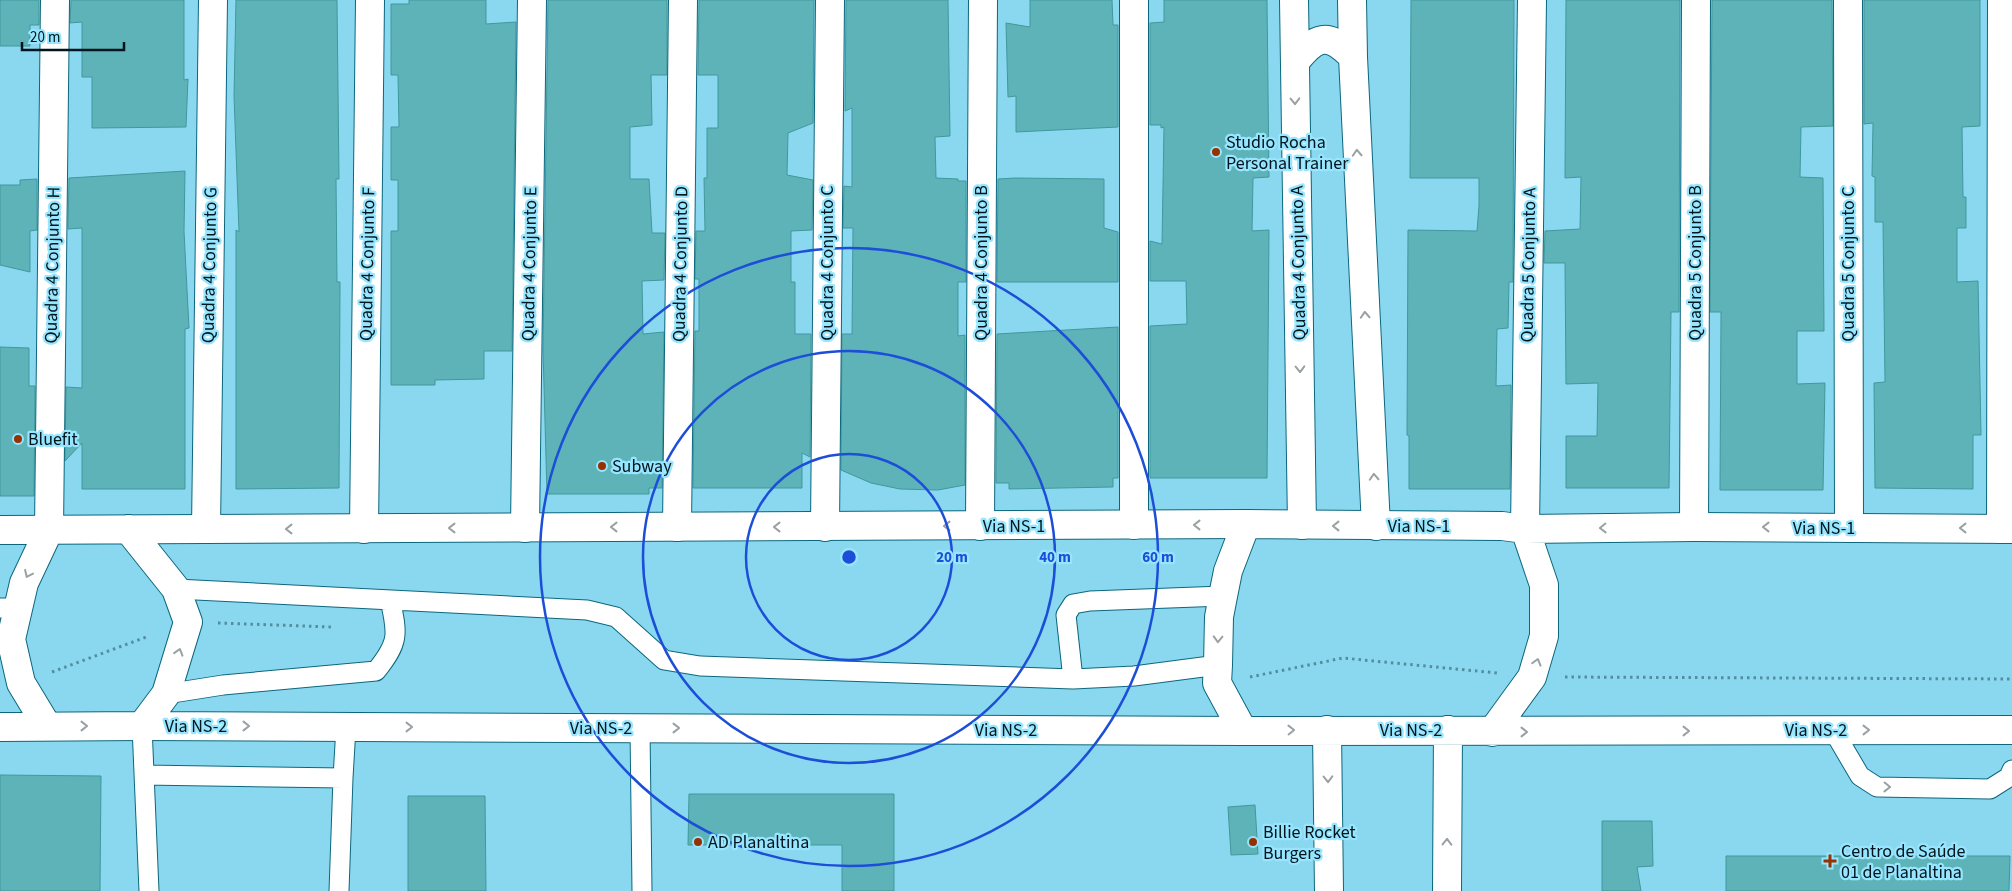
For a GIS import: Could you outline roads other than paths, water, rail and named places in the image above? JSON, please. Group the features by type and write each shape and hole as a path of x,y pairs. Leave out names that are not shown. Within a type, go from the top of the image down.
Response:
{"street":[{"name":"Quadra 4 Conjunto H","path":"49,530 55,0"},
{"name":"Quadra 4 Conjunto G","path":"206,529 212,0"},
{"name":"Quadra 4 Conjunto F","path":"364,529 370,0"},
{"name":"Quadra 4 Conjunto E","path":"526,528 532,0"},
{"name":"Quadra 4 Conjunto D","path":"677,527 683,0"},
{"name":"Quadra 4 Conjunto C","path":"825,526 830,0"},
{"name":"Quadra 4 Conjunto B","path":"980,526 983,0"},
{"path":"1134,0 1134,525"},
{"name":"Quadra 4 Conjunto A","path":"1294,0 1302,525"},
{"path":"1352,0 1352,57 1376,526"},
{"name":"Quadra 5 Conjunto A","path":"1492,732 1532,677 1544,636 1544,585 1525,529 1532,0"},
{"name":"Quadra 5 Conjunto B","path":"1694,527 1696,0"},
{"name":"Quadra 5 Conjunto C","path":"1848,0 1849,528"},
{"path":"2002,0 2006,529"},
{"path":"1294,62 1310,44 1326,39 1340,45 1352,57"},
{"path":"1243,731 1217,683 1219,617 1228,571 1246,524"},
{"name":"Via NS-1","path":"825,526 1246,524 1502,526 1525,529 1694,527 2006,529"},
{"path":"0,530 825,526"},
{"path":"128,529 176,589 188,622 166,694 142,726"},
{"path":"47,726 21,683 10,673 11,639 9,608 24,584 49,530"},
{"name":"Via NS-2","path":"0,727 1448,730 1492,732 2012,730"},
{"path":"1327,730 1330,891"},
{"path":"1447,891 1448,730"}],"lane":[{"path":"176,589 587,610 616,617 664,660 700,666 1073,679 1134,676 1218,665"},
{"path":"1073,679 1066,615 1073,604 1090,601 1223,596"},
{"path":"166,694 223,685 376,671 390,654 397,629 390,600"},
{"path":"142,726 149,891"},
{"path":"339,891 346,727"},
{"path":"640,728 642,891"},
{"path":"1833,730 1860,776 1877,787 1990,789 2009,777 2012,770"},
{"path":"144,775 343,778"}],"place":[{"name":"Studio Rocha Personal Trainer","path":"1216,152"},
{"name":"Bluefit","path":"18,439"},
{"name":"Subway","path":"602,466"},
{"name":"AD Planaltina","path":"698,842"},
{"name":"Billie Rocket Burgers","path":"1253,842"},
{"name":"Centro de Saúde 01 de Planaltina","path":"1830,861"}]}
